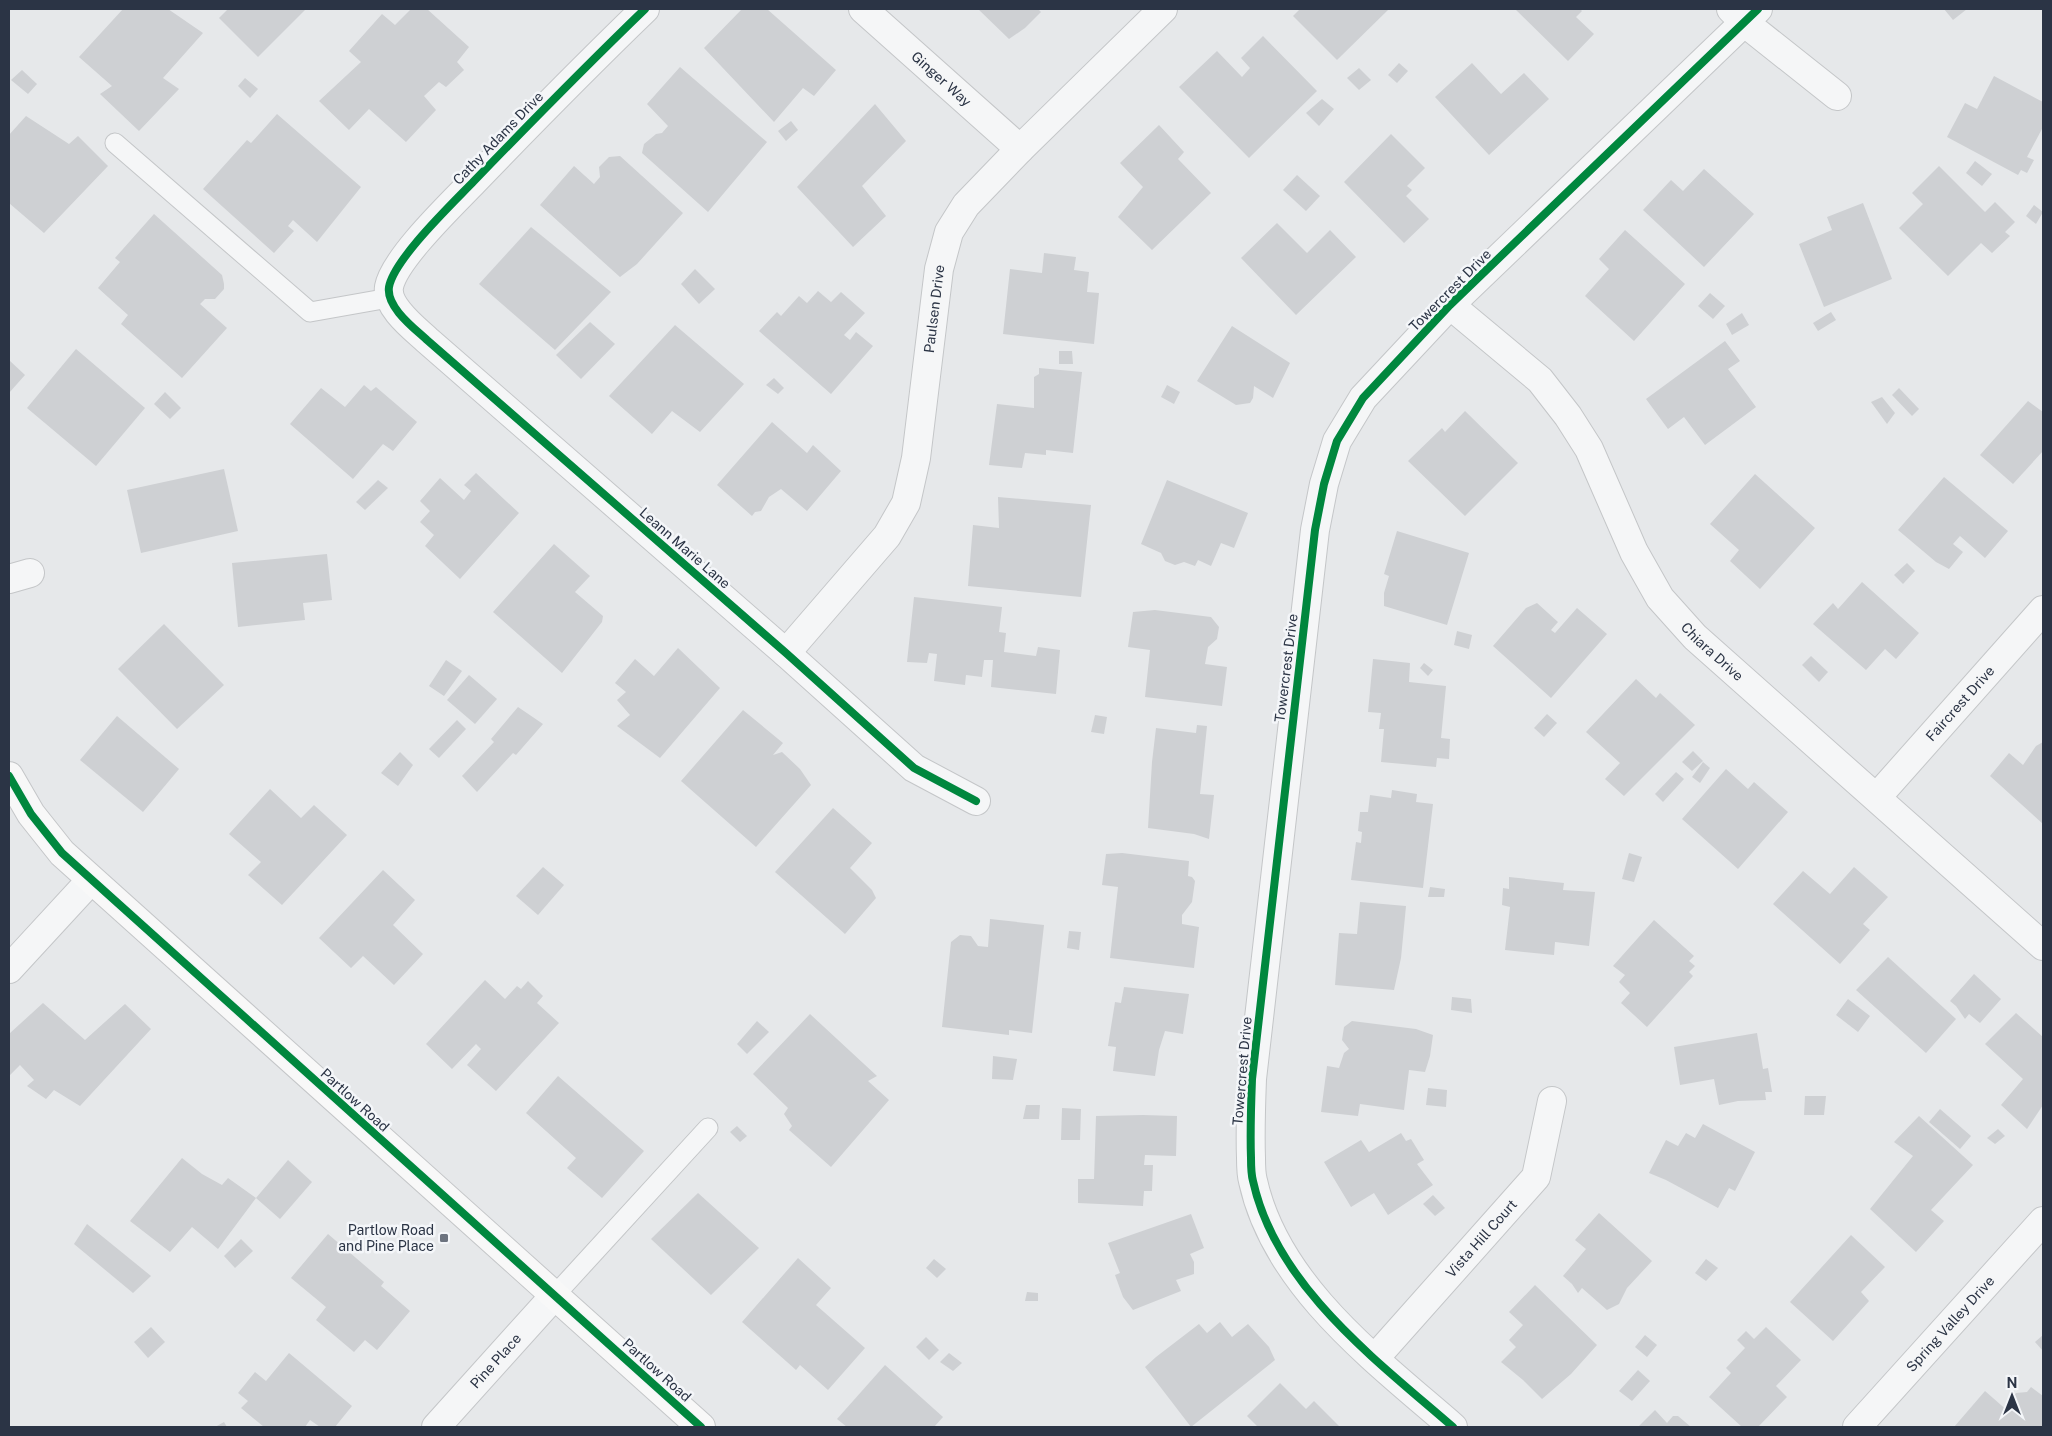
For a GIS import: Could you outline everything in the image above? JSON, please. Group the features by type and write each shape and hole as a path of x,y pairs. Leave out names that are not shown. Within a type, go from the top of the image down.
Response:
{"street":[{"name":"Cathy Adams Drive","path":"389,298 389,286 418,239 565,87 645,9"},
{"name":"Ginger Way","path":"863,9 1020,149"},
{"name":"Paulsen Drive","path":"786,653 887,536 906,503 916,458 938,269 948,232 966,205 1020,149 1163,9"},
{"name":"Towercrest Drive","path":"1453,1427 1375,1358 1300,1281 1266,1224 1252,1180 1250,1130 1252,1079 1315,530 1324,484 1337,441 1363,398 1450,305 1745,13 1837,96"},
{"name":"Leann Marie Lane","path":"389,298 401,316 427,340 786,653 914,768 976,801"},
{"name":"Chiara Drive","path":"1450,305 1540,380 1568,416 1589,449 1634,552 1660,598 1695,638 1877,797 2043,946"},
{"name":"Faircrest Drive","path":"1877,797 2043,610"},
{"name":"Partlow Road","path":"9,776 31,814 62,853 701,1427"},
{"path":"9,969 91,880"},
{"name":"Vista Hill Court","path":"1375,1358 1536,1177 1552,1101"},
{"name":"Spring Valley Drive","path":"1857,1427 2043,1221"},
{"name":"Pine Place","path":"436,1427 555,1295"}],"lane":[{"path":"115,143 310,312 389,298"},
{"path":"555,1295 708,1128"}],"building":[{"path":"123,9 168,9 203,33 163,78 179,89 139,131 100,94 112,86 79,57"},
{"path":"228,9 306,9 258,57 219,18"},
{"path":"411,9 427,9 469,47 457,62 464,70 446,87 439,82 424,96 436,110 406,142 369,109 349,130 319,101 361,62 349,51 382,14 395,25"},
{"path":"742,9 767,9 836,70 814,96 803,88 774,122 704,48"},
{"path":"978,9 1038,9 1041,12 1025,28 1009,39"},
{"path":"1300,9 1389,9 1337,60 1293,16"},
{"path":"1515,9 1580,9 1582,11 1576,17 1594,34 1568,61"},
{"path":"1944,9 1967,9 1953,20"},
{"path":"1263,36 1317,91 1249,158 1179,87 1217,51 1242,77 1250,68 1241,58"},
{"path":"1399,63 1408,71 1397,83 1388,75"},
{"path":"1472,63 1501,94 1524,73 1549,99 1489,155 1435,97"},
{"path":"680,67 767,142 708,212 642,153 644,144 656,134 662,133 668,126 647,104"},
{"path":"1359,68 1371,80 1359,90 1347,78"},
{"path":"22,70 37,84 28,94 11,80"},
{"path":"1994,76 2043,102 2043,127 2027,157 2034,160 2027,173 2021,170 2018,175 1947,137 1965,103 1977,109"},
{"path":"245,78 258,89 250,98 238,86"},
{"path":"1322,99 1334,109 1319,126 1306,113"},
{"path":"875,104 906,141 862,186 886,216 853,247 797,187"},
{"path":"277,114 361,187 317,242 293,220 288,226 294,231 274,253 203,189 247,140 251,143"},
{"path":"26,116 69,144 78,136 108,166 44,233 9,203 9,135"},
{"path":"791,121 798,130 786,141 778,131"},
{"path":"1159,125 1184,152 1178,159 1211,193 1152,250 1118,217 1143,187 1120,163"},
{"path":"1391,134 1425,168 1407,186 1412,190 1406,196 1429,219 1404,243 1344,182"},
{"path":"620,156 683,213 637,264 620,277 540,205 574,166 594,184 600,177 599,167 609,157"},
{"path":"1975,161 1992,174 1982,186 1966,173"},
{"path":"1939,166 1985,212 1995,202 2015,222 2005,232 2010,236 1992,253 1981,243 1948,276 1899,228 1923,204 1912,193"},
{"path":"1704,169 1754,214 1704,267 1643,210 1671,180 1683,191"},
{"path":"1297,175 1320,196 1306,211 1283,190"},
{"path":"1863,203 1892,279 1824,307 1799,244 1832,230 1827,217"},
{"path":"2034,205 2043,212 2036,224 2026,216"},
{"path":"154,214 222,275 224,284 224,289 215,299 205,299 200,304 227,328 182,378 121,324 128,315 98,288 120,262 115,258"},
{"path":"1277,223 1307,253 1330,230 1356,257 1296,315 1241,258"},
{"path":"531,227 611,292 555,350 479,284"},
{"path":"1625,230 1685,284 1634,341 1585,296 1609,269 1599,259"},
{"path":"1044,253 1076,257 1074,270 1089,272 1087,292 1099,293 1094,344 1003,334 1010,269 1042,273"},
{"path":"695,269 715,289 699,304 681,284"},
{"path":"818,291 831,302 841,292 865,313 844,335 850,340 856,332 873,346 831,394 759,331 777,312 781,316 799,296 807,303"},
{"path":"1710,293 1725,306 1713,319 1698,306"},
{"path":"1831,312 1836,320 1818,331 1813,323"},
{"path":"1742,313 1749,325 1732,335 1726,324"},
{"path":"590,322 615,344 581,379 556,355"},
{"path":"675,325 744,384 700,432 672,411 652,434 609,396"},
{"path":"1232,326 1290,363 1273,398 1254,386 1253,398 1250,403 1236,405 1197,381"},
{"path":"1725,341 1740,361 1728,369 1756,407 1705,445 1684,417 1668,429 1646,399"},
{"path":"76,349 145,408 96,466 27,408"},
{"path":"1059,351 1072,351 1073,364 1059,364"},
{"path":"9,360 25,375 9,393"},
{"path":"1039,368 1082,372 1073,453 1046,450 1046,455 1025,453 1022,468 989,465 997,404 1034,408 1034,377 1039,374"},
{"path":"774,378 784,388 778,394 766,385"},
{"path":"364,385 371,391 376,387 417,422 393,451 383,444 353,479 290,424 321,388 345,407"},
{"path":"1167,385 1180,392 1174,404 1161,397"},
{"path":"1899,388 1919,409 1912,416 1892,395"},
{"path":"165,392 181,408 170,419 154,404"},
{"path":"1882,397 1895,413 1887,424 1871,402"},
{"path":"2028,401 2043,412 2043,451 2013,484 1980,455"},
{"path":"1465,411 1518,463 1465,516 1408,461 1442,428 1445,432"},
{"path":"772,422 807,453 813,445 841,471 807,511 781,489 769,497 761,511 755,512 752,516 717,485"},
{"path":"224,469 238,531 141,553 127,490"},
{"path":"476,473 519,513 460,579 425,546 434,535 420,522 430,511 420,501 440,478 464,500 471,491 464,485"},
{"path":"1755,474 1815,528 1760,589 1730,561 1739,550 1710,524"},
{"path":"1944,477 2008,531 1985,558 1960,536 1953,544 1963,552 1949,569 1936,562 1898,530"},
{"path":"378,480 388,488 365,510 356,502"},
{"path":"1167,480 1248,513 1234,548 1221,543 1211,566 1198,560 1195,566 1184,562 1175,565 1165,561 1161,553 1141,544"},
{"path":"998,497 1091,505 1081,597 968,586 973,525 999,528"},
{"path":"1397,531 1469,553 1447,625 1384,606 1384,593 1389,576 1384,574"},
{"path":"554,544 590,576 575,592 603,616 602,622 562,673 493,612"},
{"path":"327,554 332,600 303,603 305,620 238,627 232,563"},
{"path":"1907,563 1915,571 1903,584 1894,575"},
{"path":"1862,582 1919,633 1896,659 1885,649 1866,670 1813,624 1833,603 1838,609"},
{"path":"914,597 1002,607 999,632 1006,633 1004,652 1036,656 1038,647 1060,650 1056,694 991,687 993,660 984,660 982,677 966,675 965,685 934,681 937,654 929,653 927,663 907,662"},
{"path":"1537,603 1558,622 1551,630 1555,633 1577,608 1607,634 1551,698 1493,646 1526,608"},
{"path":"1155,610 1211,617 1219,627 1217,639 1208,647 1205,664 1227,667 1222,706 1145,697 1150,650 1128,647 1133,612"},
{"path":"164,624 224,685 177,729 118,669"},
{"path":"1457,631 1472,635 1469,649 1454,645"},
{"path":"678,648 720,688 660,758 617,726 630,715 617,700 626,692 615,683 635,659 654,676"},
{"path":"1811,656 1828,672 1819,682 1802,665"},
{"path":"1373,659 1410,663 1409,682 1446,686 1441,738 1450,739 1449,759 1437,758 1436,767 1381,762 1384,729 1379,729 1381,713 1368,712"},
{"path":"446,660 462,671 444,696 429,686"},
{"path":"1424,663 1433,670 1428,676 1420,668"},
{"path":"469,675 497,699 475,724 447,700"},
{"path":"1636,679 1656,698 1660,693 1695,725 1624,796 1605,779 1620,763 1586,732"},
{"path":"518,707 543,724 516,755 513,753 477,792 462,776 494,742 491,739"},
{"path":"743,710 783,743 773,755 782,752 800,769 811,785 756,847 681,781"},
{"path":"1547,714 1557,723 1544,737 1534,728"},
{"path":"1095,715 1107,717 1104,734 1091,732"},
{"path":"117,716 179,769 143,812 80,760"},
{"path":"457,720 466,729 439,758 429,749"},
{"path":"1197,725 1207,726 1200,794 1214,795 1209,839 1194,834 1148,828 1156,728 1196,733"},
{"path":"2043,742 2043,824 1990,776 2009,753 2023,765 2036,746"},
{"path":"1693,751 1703,761 1692,771 1682,762"},
{"path":"400,752 413,765 398,786 381,773"},
{"path":"1703,762 1710,768 1700,783 1692,777"},
{"path":"1726,769 1748,789 1754,782 1788,812 1738,869 1682,819"},
{"path":"1676,772 1684,779 1663,802 1655,794"},
{"path":"270,789 301,818 314,805 347,835 282,905 248,875 261,862 229,834"},
{"path":"1392,790 1417,794 1416,802 1433,804 1423,888 1351,880 1356,842 1361,843 1362,832 1358,831 1360,812 1368,812 1370,795 1391,798"},
{"path":"833,808 872,843 850,868 872,890 876,898 845,934 775,872"},
{"path":"1122,853 1189,861 1188,876 1192,877 1195,881 1192,902 1182,915 1182,924 1199,927 1194,968 1110,958 1118,887 1102,885 1106,854"},
{"path":"1629,853 1642,857 1634,882 1622,879"},
{"path":"543,867 564,885 538,915 516,896"},
{"path":"1854,867 1888,897 1863,924 1870,930 1840,964 1773,904 1803,871 1830,894"},
{"path":"383,870 415,900 393,925 423,954 394,985 363,956 351,968 319,938"},
{"path":"1509,877 1564,883 1563,890 1595,892 1589,946 1555,942 1554,955 1505,950 1510,907 1502,905 1503,888 1509,889"},
{"path":"1430,887 1445,889 1444,897 1428,897"},
{"path":"1360,902 1406,906 1401,958 1394,990 1335,985 1339,933 1357,934"},
{"path":"990,919 1044,925 1032,1033 1009,1030 1009,1035 942,1027 951,942 960,935 971,936 978,946 988,947"},
{"path":"1654,920 1694,956 1689,961 1695,966 1689,972 1693,976 1647,1027 1621,1003 1630,993 1619,982 1625,975 1613,966"},
{"path":"1069,931 1081,932 1079,950 1067,948"},
{"path":"1888,957 1956,1019 1926,1053 1856,990"},
{"path":"1974,974 2001,999 1980,1023 1969,1014 1965,1019 1950,1001"},
{"path":"485,980 505,999 517,986 521,989 528,981 543,996 537,1003 559,1023 496,1091 467,1065 481,1049 476,1044 452,1069 426,1044"},
{"path":"1124,987 1189,994 1183,1034 1165,1031 1159,1050 1155,1076 1113,1071 1116,1047 1108,1046 1115,1002 1121,1003"},
{"path":"1452,997 1471,999 1472,1013 1451,1010"},
{"path":"1848,999 1870,1016 1858,1032 1836,1015"},
{"path":"43,1003 85,1040 125,1004 151,1029 80,1106 54,1090 46,1099 27,1086 34,1080 20,1065 9,1076 9,1034"},
{"path":"2016,1013 2043,1037 2043,1105 2027,1129 2001,1105 2023,1079 1985,1044"},
{"path":"810,1014 877,1076 868,1081 889,1100 831,1167 789,1130 792,1126 784,1114 788,1108 753,1074"},
{"path":"757,1021 769,1032 747,1054 737,1044"},
{"path":"1352,1021 1416,1029 1433,1035 1430,1056 1425,1072 1409,1070 1404,1110 1360,1104 1358,1116 1321,1112 1327,1066 1339,1068 1344,1053 1349,1049 1342,1040 1344,1027"},
{"path":"1757,1033 1763,1069 1768,1068 1772,1092 1765,1092 1766,1100 1738,1101 1719,1105 1714,1079 1680,1085 1674,1047"},
{"path":"993,1056 1017,1059 1013,1080 992,1079"},
{"path":"558,1076 644,1151 602,1198 567,1168 576,1158 526,1113"},
{"path":"1428,1088 1447,1090 1446,1107 1426,1105"},
{"path":"1805,1096 1826,1096 1824,1115 1804,1115"},
{"path":"1026,1105 1040,1105 1039,1119 1023,1119"},
{"path":"1062,1108 1081,1109 1080,1140 1061,1140"},
{"path":"1940,1109 1971,1136 1960,1149 1929,1122"},
{"path":"1096,1116 1177,1116 1176,1156 1145,1155 1144,1165 1153,1165 1152,1191 1144,1191 1143,1206 1078,1203 1078,1179 1094,1179"},
{"path":"1919,1116 1973,1165 1931,1210 1944,1221 1916,1252 1870,1209 1913,1156 1894,1142"},
{"path":"1703,1124 1755,1152 1735,1191 1729,1188 1718,1208 1649,1173 1666,1140 1678,1146 1686,1133 1695,1138"},
{"path":"737,1126 747,1136 740,1142 730,1132"},
{"path":"1998,1129 2005,1136 1995,1144 1987,1138"},
{"path":"1401,1133 1406,1141 1411,1139 1424,1160 1417,1164 1433,1185 1388,1215 1374,1193 1351,1207 1324,1162 1361,1140 1369,1152"},
{"path":"182,1158 202,1174 222,1185 228,1178 256,1198 218,1249 192,1227 170,1252 130,1221"},
{"path":"288,1160 312,1182 280,1219 256,1198"},
{"path":"698,1193 759,1248 711,1295 651,1239"},
{"path":"1433,1195 1445,1208 1435,1216 1423,1204"},
{"path":"1599,1213 1652,1261 1627,1288 1619,1304 1607,1310 1582,1288 1578,1293 1563,1276 1586,1249 1575,1240"},
{"path":"1191,1214 1204,1248 1190,1254 1194,1262 1194,1274 1176,1280 1181,1291 1133,1310 1123,1297 1115,1275 1120,1273 1108,1243"},
{"path":"87,1224 151,1276 133,1293 74,1244"},
{"path":"328,1234 384,1282 381,1286 410,1311 377,1350 365,1340 354,1352 316,1320 326,1307 291,1278"},
{"path":"1851,1235 1885,1267 1861,1292 1869,1301 1833,1341 1790,1302"},
{"path":"241,1239 253,1251 235,1268 224,1256"},
{"path":"798,1258 831,1288 816,1305 865,1348 828,1390 800,1365 796,1370 742,1322"},
{"path":"934,1259 946,1269 937,1278 926,1268"},
{"path":"1706,1259 1718,1268 1706,1281 1695,1273"},
{"path":"1535,1285 1597,1345 1571,1374 1542,1399 1501,1362 1516,1347 1509,1340 1523,1325 1509,1312"},
{"path":"1027,1292 1038,1293 1038,1301 1025,1301"},
{"path":"1220,1322 1232,1337 1248,1324 1269,1347 1275,1360 1191,1427 1145,1367 1199,1324 1207,1333"},
{"path":"151,1327 165,1342 148,1358 134,1342"},
{"path":"1766,1327 1801,1360 1776,1386 1787,1397 1758,1427 1742,1427 1709,1397 1731,1373 1726,1368 1745,1348 1737,1340 1746,1331 1754,1339"},
{"path":"1645,1335 1657,1345 1647,1357 1635,1347"},
{"path":"2043,1335 2043,1351 2035,1342"},
{"path":"926,1337 939,1350 929,1360 916,1347"},
{"path":"289,1353 352,1406 335,1427 320,1427 310,1420 305,1427 264,1427 241,1408 248,1401 238,1393 255,1372 266,1381"},
{"path":"949,1353 962,1363 953,1371 940,1362"},
{"path":"885,1365 943,1417 934,1427 847,1427 837,1419"},
{"path":"1638,1370 1650,1381 1632,1401 1619,1391"},
{"path":"1280,1383 1306,1409 1314,1401 1340,1427 1258,1427 1247,1416"},
{"path":"2031,1387 2043,1396 2043,1427 1954,1427 1985,1391 2009,1412 2012,1408 2011,1400 2016,1393 2027,1392"},
{"path":"1655,1410 1667,1423 1673,1416 1678,1416 1691,1427 1638,1427"},
{"path":"224,1422 227,1427 215,1427"}],"cycle path":[{"path":"645,9 537,116 426,232 401,262 393,275 389,287 389,295 396,309 415,329 786,653 914,768 976,801"},
{"path":"1453,1427 1362,1347 1306,1287 1283,1254 1265,1219 1252,1176 1252,1079 1315,530 1324,484 1337,441 1363,398 1450,305 1758,9"},
{"path":"9,776 31,814 62,853 701,1427"}],"place":[{"name":"Partlow Road and Pine Place","path":"444,1238"}]}
